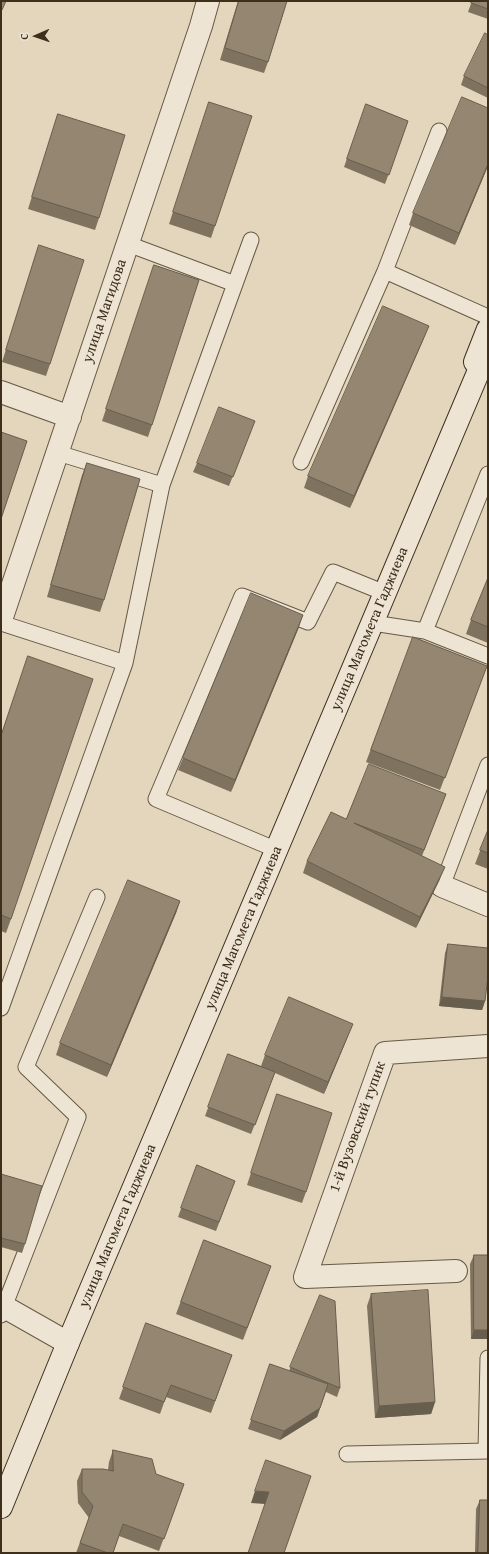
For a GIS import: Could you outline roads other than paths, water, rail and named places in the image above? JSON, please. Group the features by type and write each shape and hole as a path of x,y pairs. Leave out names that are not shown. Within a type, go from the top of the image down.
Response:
{"main road":[{"name":"улица Магидова","path":"1,621 202,26 208,1"},
{"name":"улица Магомета Гаджиева","path":"274,848 373,623 383,591 488,329"},
{"name":"улица Магомета Гаджиева","path":"1,1485 65,1341 383,591 488,349"},
{"path":"1,392 70,417"},
{"path":"442,886 488,905"},
{"name":"1-й Вузовский тупик","path":"456,1271 305,1276 385,1053 488,1046"},
{"path":"2,1309 65,1341"},
{"name":"улица Магомета Гаджиева","path":"1,1507 65,1341"}],"lane":[{"path":"301,462 385,271 439,131"},
{"path":"1,1008 125,663 162,486 251,240"},
{"path":"128,244 235,284"},
{"path":"385,271 488,317"},
{"path":"58,453 162,486"},
{"path":"425,631 488,474"},
{"path":"274,848 156,799 242,596 308,622 333,572 383,591"},
{"path":"1,621 125,663"},
{"path":"373,623 425,631 488,656"},
{"path":"442,886 488,766"},
{"path":"2,1309 78,1117 26,1067 97,897"},
{"path":"347,1454 487,1451 488,1358"}]}
